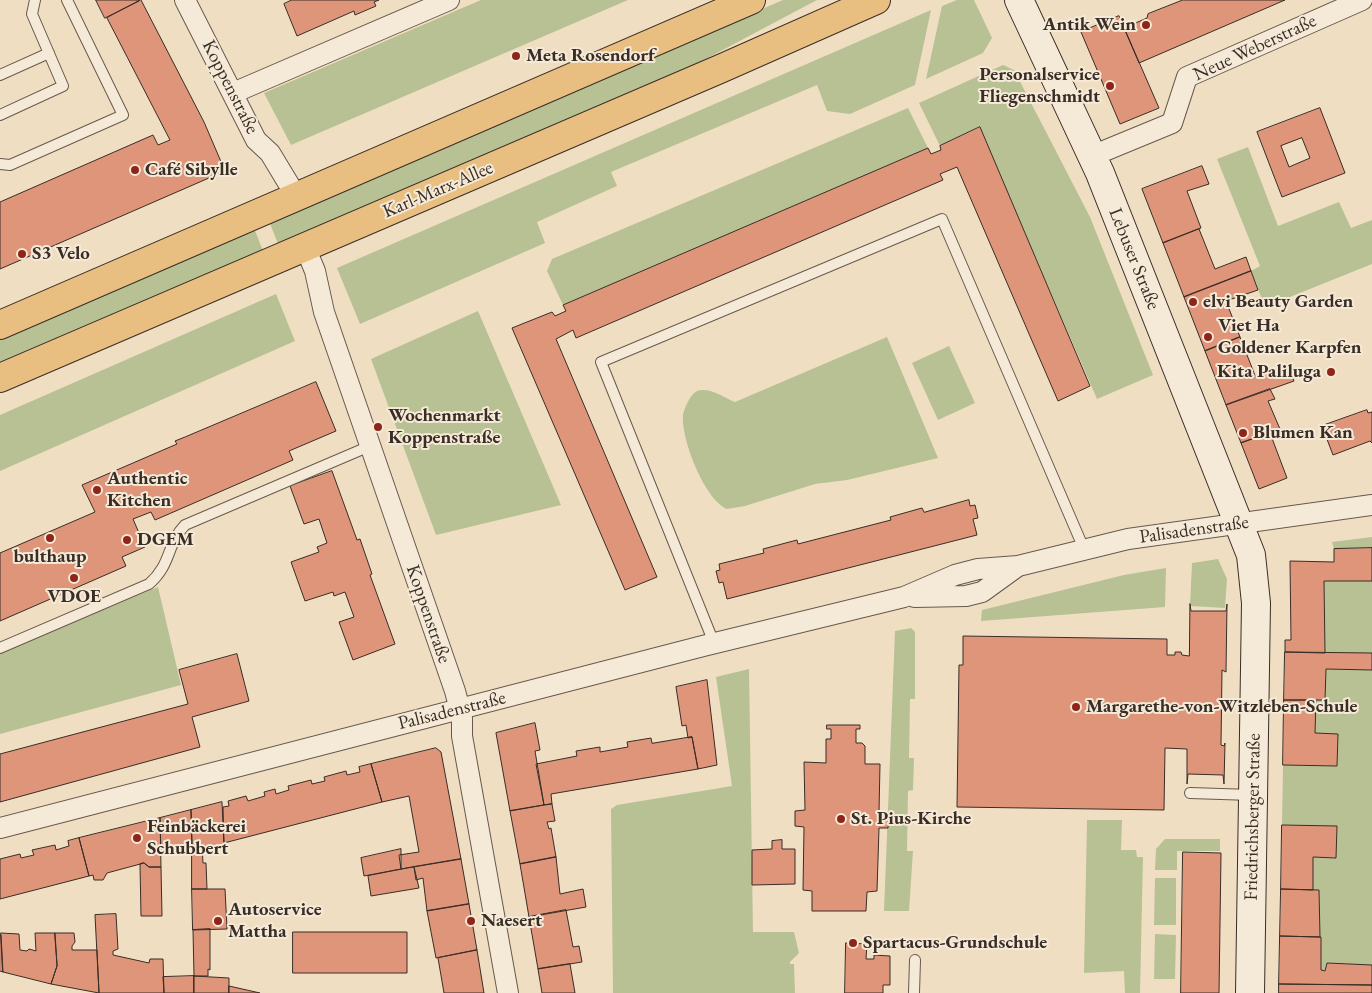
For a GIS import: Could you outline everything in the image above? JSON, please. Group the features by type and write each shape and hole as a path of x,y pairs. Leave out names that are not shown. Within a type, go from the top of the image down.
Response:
{"main road":[{"path":"0,325 751,0"},
{"name":"Karl-Marx-Allee","path":"0,378 720,69 876,0"}],"street":[{"name":"Koppenstraße","path":"184,0 256,140 270,153 296,196"},
{"path":"233,92 449,0"},
{"name":"Lebuser Straße","path":"1019,0 1092,156 1239,523"},
{"name":"Neue Weberstraße","path":"1092,156 1172,123 1187,77 1362,0"},
{"name":"Koppenstraße","path":"305,247 315,271 324,312 460,709 465,755 508,993"},
{"name":"Palisadenstraße","path":"0,828 714,644 904,597 955,575 978,569 1018,566 1128,540 1372,505"},
{"name":"Friedrichsberger Straße","path":"1239,523 1251,555 1256,603 1250,993"}],"lane":[{"path":"0,115 63,86 32,14 34,0"},
{"path":"0,164 10,165 123,115 66,0"},
{"path":"0,75 49,53"},
{"path":"714,644 601,362 942,219 1084,549"},
{"path":"0,648 149,584 160,574 166,564 173,540 185,525 370,446"},
{"path":"1190,793 1253,795"},
{"path":"914,993 915,960"}],"green space":[{"path":"481,0 628,0 291,145 264,93"},
{"path":"783,0 817,0 700,62 278,244 269,221"},
{"path":"957,0 974,0 992,38 983,53 926,79 942,6"},
{"path":"931,10 915,85 850,114 827,111 817,85 611,172 617,186 537,222 545,243 360,324 337,268"},
{"path":"1003,65 1014,70 1090,217 1153,375 1097,399 979,127 940,146 919,103"},
{"path":"908,108 928,148 563,305 547,271 552,259"},
{"path":"1248,147 1278,226 1339,202 1351,228 1372,220 1372,264 1265,307 1251,271 1260,266 1217,159"},
{"path":"254,228 263,251 0,364 0,338"},
{"path":"276,294 295,341 0,471 0,415"},
{"path":"478,311 561,505 436,535 371,359"},
{"path":"887,337 938,458 847,480 815,484 745,506 727,509 718,503 702,481 690,453 683,426 684,411 694,393 706,390 735,402"},
{"path":"949,346 975,403 938,420 912,363"},
{"path":"1372,537 1372,548 1334,549 1332,542"},
{"path":"1218,559 1227,579 1225,608 1190,606 1192,563"},
{"path":"1166,568 1165,607 981,621 982,610 1124,575"},
{"path":"1324,581 1372,581 1372,653 1325,653"},
{"path":"158,587 181,685 0,734 0,653"},
{"path":"911,628 915,632 915,699 910,699 909,758 914,758 913,790 908,791 907,851 913,851 909,911 884,911 895,631"},
{"path":"749,669 753,932 794,932 799,953 790,962 790,964 794,964 795,993 613,993 611,809 617,805 732,786 716,677"},
{"path":"1326,669 1372,670 1372,965 1328,963 1325,971 1321,970 1319,890 1313,890 1313,857 1336,858 1337,826 1282,825 1283,765 1337,766 1338,734 1315,733 1316,700 1325,700"},
{"path":"1087,820 1122,820 1121,850 1136,850 1137,857 1143,857 1140,993 1125,993 1124,971 1084,973"},
{"path":"1165,839 1220,839 1220,851 1177,851 1177,870 1155,870 1156,849"},
{"path":"1155,878 1176,878 1176,925 1154,925"},
{"path":"1155,934 1176,935 1175,979 1154,979"}],"building":[{"path":"96,0 139,0 139,1 105,18"},
{"path":"141,0 204,122 225,171 0,269 0,202 153,135 158,145 170,140 107,18"},
{"path":"292,0 379,0 374,2 376,6 355,15 354,11 297,36 284,4"},
{"path":"1183,0 1285,0 1139,63 1124,28 1147,18 1148,14"},
{"path":"1119,16 1159,108 1120,124 1081,32"},
{"path":"1320,108 1345,173 1282,197 1257,132","holes":["1302,138 1310,158 1289,167 1281,146"]},
{"path":"980,127 1090,386 1058,401 957,167 940,174 943,180 576,338 573,330 556,339 657,577 625,590 512,328 552,312 555,316 566,311 563,305 928,148 931,154 941,150 940,146"},
{"path":"1202,166 1209,184 1187,191 1201,228 1163,243 1142,189"},
{"path":"1199,229 1215,269 1246,257 1251,271 1184,297 1163,243"},
{"path":"1251,271 1258,290 1226,301 1240,337 1205,351 1184,297"},
{"path":"1240,337 1256,378 1287,364 1294,381 1226,405 1205,351"},
{"path":"316,382 336,431 289,451 293,460 155,520 151,512 133,519 145,547 122,557 126,566 0,621 0,553 95,512 82,485 177,444 175,441"},
{"path":"1270,389 1275,399 1268,401 1280,429 1241,443 1226,405"},
{"path":"1367,410 1368,413 1372,412 1372,443 1370,441 1333,455 1322,426"},
{"path":"1270,433 1287,478 1259,489 1241,443"},
{"path":"332,471 357,540 360,539 372,574 370,575 395,644 353,660 339,622 354,617 345,592 334,596 333,592 305,601 291,562 319,552 317,547 327,543 319,519 304,524 290,486"},
{"path":"969,500 970,506 975,505 978,518 973,519 977,535 727,599 723,582 719,583 716,571 720,570 719,564 764,553 763,549 797,540 798,544 891,520 890,517 922,508 924,512"},
{"path":"1372,548 1372,581 1324,581 1325,653 1285,652 1285,640 1291,640 1290,561 1334,562 1334,549"},
{"path":"1190,604 1191,611 1226,611 1227,604 1226,672 1222,670 1221,745 1224,746 1225,743 1224,784 1223,775 1188,774 1187,784 1187,749 1165,748 1164,810 957,807 959,665 963,665 963,636 1167,639 1167,655 1175,655 1175,652 1181,652 1182,655 1189,656"},
{"path":"1285,652 1372,653 1372,670 1326,669 1325,700 1284,700"},
{"path":"237,654 249,701 192,717 200,747 0,802 0,754 188,704 179,670"},
{"path":"707,680 717,765 698,769 692,737 688,738 686,725 682,726 676,687"},
{"path":"1284,700 1316,700 1315,733 1338,734 1337,766 1283,765"},
{"path":"535,723 540,750 535,751 544,805 510,811 496,733"},
{"name":"St. Pius-Kirche","path":"827,725 860,725 860,729 856,729 856,743 862,743 865,746 865,764 880,764 879,812 889,812 888,828 879,828 877,891 867,892 866,911 812,911 812,891 803,890 804,827 795,826 795,811 805,810 804,762 826,763 826,739 831,739 831,729 827,729"},
{"path":"692,737 698,769 551,794 552,804 544,805 536,764 577,756 576,751 600,747 600,752 628,747 627,742 651,738 652,743"},
{"path":"436,748 441,752 461,859 401,869 399,855 419,852 409,796 382,802 371,764"},
{"path":"371,764 382,802 224,843 223,807 229,806 228,801 246,796 248,801 265,796 264,792 275,789 276,794 289,790 288,786 311,780 312,784 325,781 324,777 346,771 347,775 360,772 359,767"},
{"path":"222,802 224,846 192,846 191,810"},
{"path":"552,804 555,821 547,822 549,829 551,828 556,857 520,864 510,811"},
{"path":"191,810 192,846 161,854 160,818"},
{"path":"160,818 161,867 149,867 144,863 107,873 103,880 94,880 93,875 89,876 79,838"},
{"path":"1282,825 1337,826 1336,858 1313,857 1313,890 1281,889"},
{"path":"79,838 89,876 0,899 0,859 20,854 21,858 34,855 32,850 55,845 56,850 69,846 68,841"},
{"path":"782,840 782,849 795,849 795,884 752,885 752,850 772,849 772,841"},
{"path":"192,846 202,846 203,863 206,863 207,889 192,889"},
{"path":"401,849 401,869 364,876 361,858"},
{"path":"1183,852 1221,853 1219,993 1181,993"},
{"path":"556,857 560,894 583,889 586,907 529,917 520,864"},
{"path":"461,859 469,904 427,911 423,878 416,880 414,867"},
{"path":"144,863 149,867 161,867 162,916 141,916 140,864"},
{"path":"414,867 419,888 371,896 368,876"},
{"path":"192,889 225,889 227,929 193,930"},
{"path":"1281,889 1319,890 1320,937 1280,936"},
{"path":"469,904 477,950 436,958 427,911"},
{"path":"566,910 573,947 579,946 582,962 538,969 529,917"},
{"path":"116,914 118,949 113,951 113,955 149,963 150,959 163,959 164,993 99,993 95,915"},
{"path":"210,929 210,970 208,969 208,976 194,976 193,930"},
{"path":"293,932 407,932 407,973 293,973"},
{"path":"1,933 19,934 20,950 27,951 29,949 36,951 35,933 55,933 57,966 51,984 3,972"},
{"path":"55,933 74,933 75,942 72,950 97,950 99,993 51,984 57,966"},
{"path":"1,935 3,972 0,971"},
{"path":"1280,936 1321,937 1321,970 1325,971 1327,963 1372,965 1372,985 1279,984"},
{"path":"846,943 867,944 866,959 874,959 874,955 890,956 890,985 883,985 883,993 845,993"},
{"path":"477,950 484,993 444,993 438,958"},
{"path":"570,964 575,993 542,993 538,969"},
{"path":"194,976 194,993 164,993 163,977"},
{"path":"194,976 229,978 229,993 194,993"},
{"path":"1279,984 1372,985 1372,993 1279,993"},
{"path":"229,986 260,993 229,993"}],"place":[{"name":"Antik Wein","path":"1146,25"},
{"name":"Meta Rosendorf","path":"516,56"},
{"name":"Personalservice Fliegenschmidt","path":"1110,86"},
{"name":"Café Sibylle","path":"135,170"},
{"name":"S3 Velo","path":"22,254"},
{"name":"elvi Beauty Garden","path":"1193,302"},
{"name":"Viet Ha Goldener Karpfen","path":"1208,337"},
{"name":"Kita Paliluga","path":"1331,372"},
{"name":"Wochenmarkt Koppenstraße","path":"378,427"},
{"name":"Blumen Kan","path":"1243,433"},
{"name":"Authentic Kitchen","path":"97,490"},
{"name":"bulthaup","path":"50,538"},
{"name":"DGEM","path":"127,540"},
{"name":"VDOE","path":"74,578"},
{"name":"Margarethe-von-Witzleben-Schule","path":"1076,707"},
{"name":"St. Pius-Kirche","path":"841,819"},
{"name":"Feinbäckerei Schubbert","path":"137,838"},
{"name":"Autoservice Mattha","path":"218,921"},
{"name":"Naesert","path":"471,921"},
{"name":"Spartacus-Grundschule","path":"853,943"}]}
